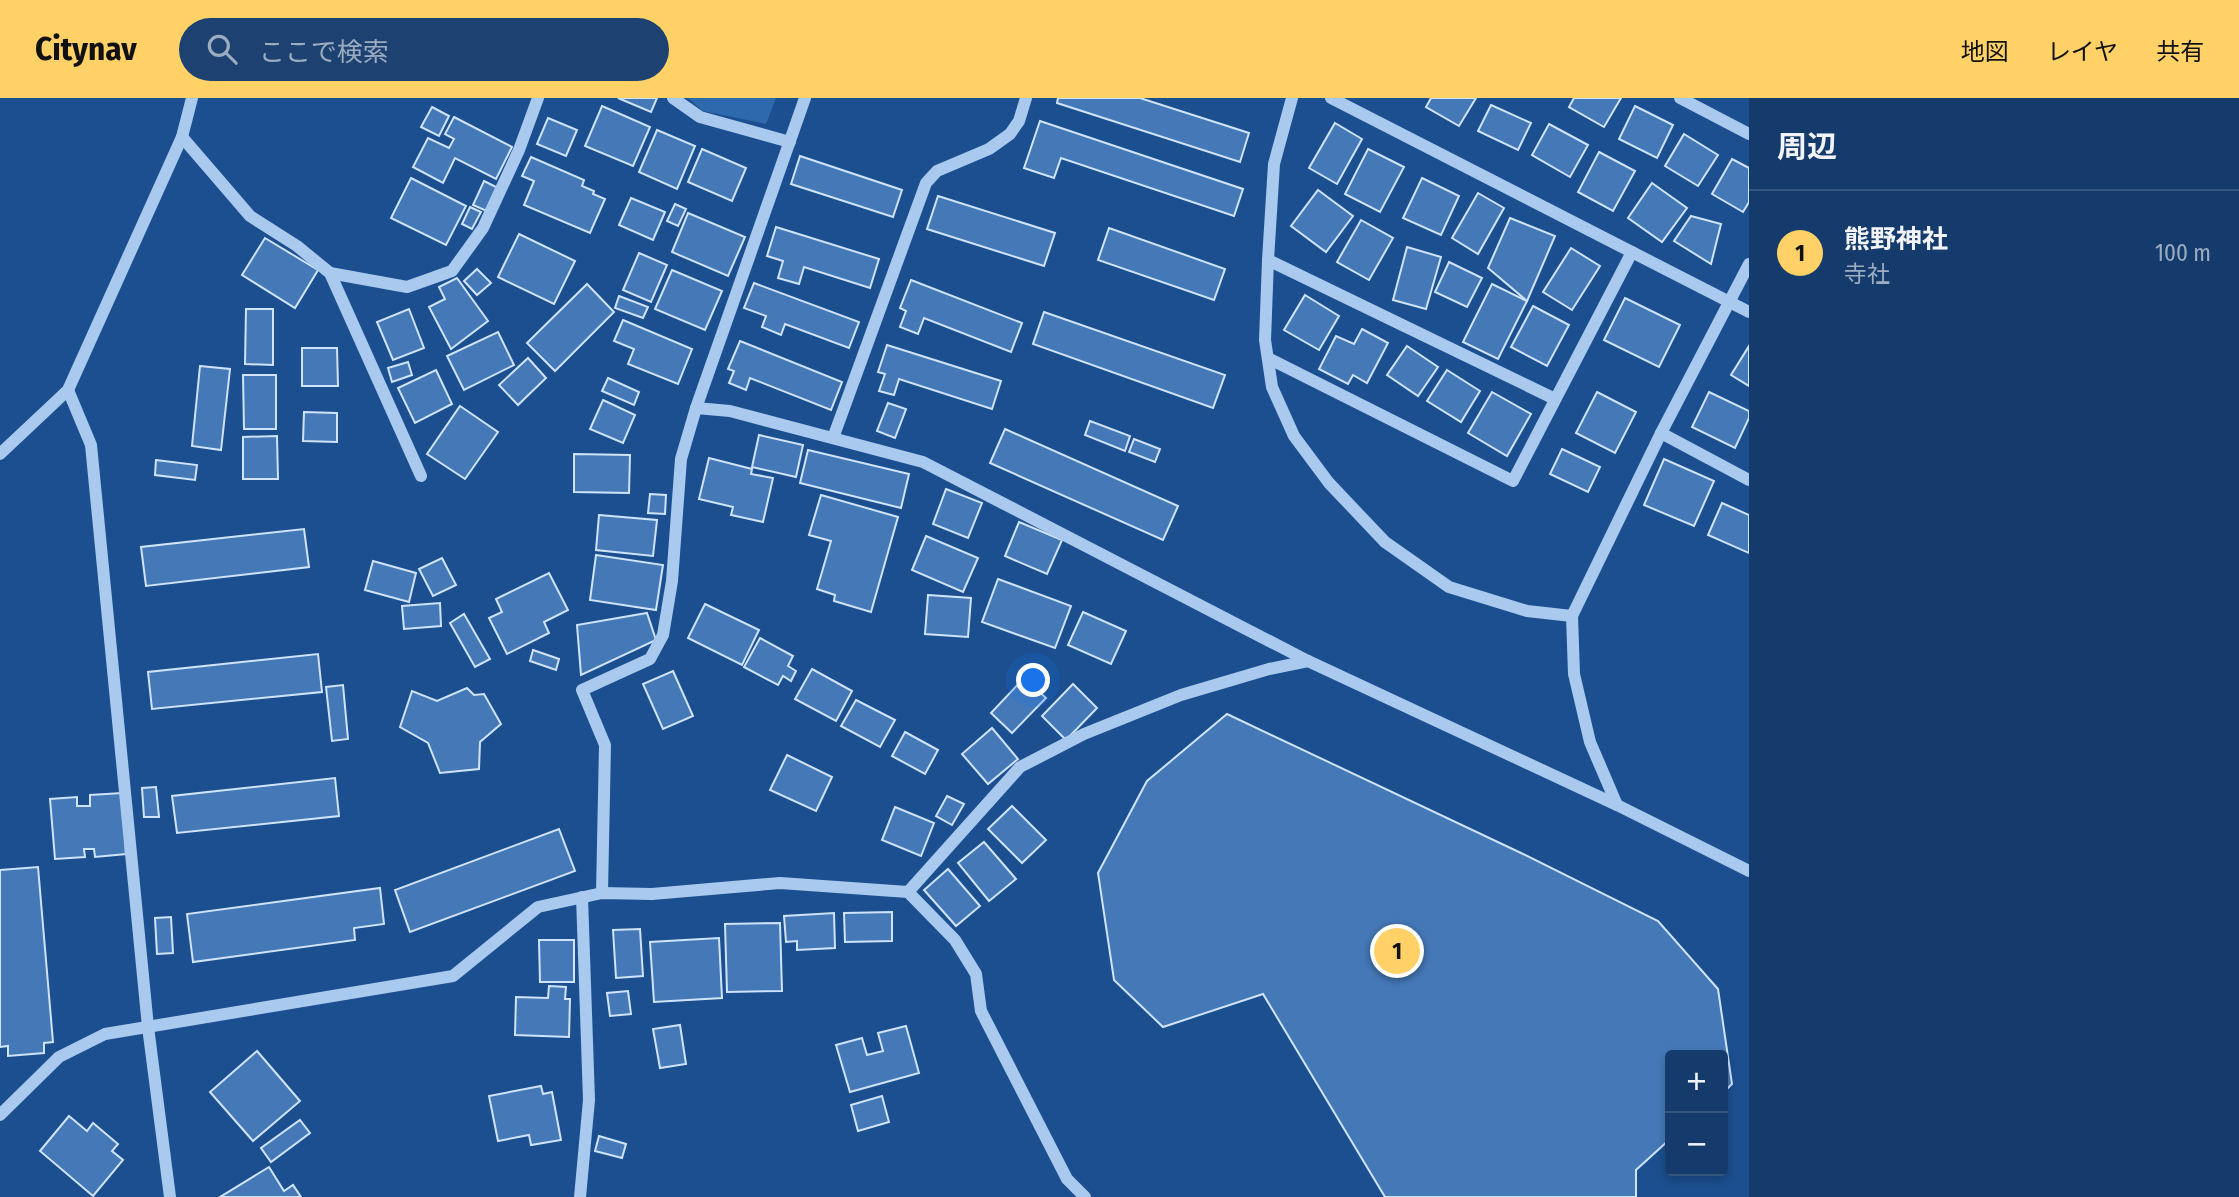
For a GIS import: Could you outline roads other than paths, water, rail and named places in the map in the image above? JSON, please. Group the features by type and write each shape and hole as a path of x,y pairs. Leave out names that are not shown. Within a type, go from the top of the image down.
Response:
{"street":[{"path":"0,454 68,390 183,137 192,98"},
{"path":"330,274 407,287 452,271 483,228 519,150 538,98"},
{"path":"673,98 701,117 790,142"},
{"path":"602,893 605,744 582,690 650,659 663,635 672,581 681,459 696,408 805,98"},
{"path":"833,438 926,183 937,171 989,149 1010,134 1019,121 1026,98"},
{"path":"1292,98 1274,164 1265,341 1272,387 1294,436 1329,483 1385,542 1450,587 1527,611 1572,616"},
{"path":"1331,98 1749,312"},
{"path":"1680,98 1749,134"},
{"path":"183,137 250,216 297,246 330,274 421,476"},
{"path":"1268,358 1513,481 1632,252"},
{"path":"1268,260 1555,399"},
{"path":"1617,805 1590,742 1574,674 1572,616 1661,433 1749,264"},
{"path":"68,390 91,444 148,1027 170,1197"},
{"path":"696,408 730,411 923,461 1308,661 1617,805 1749,871"},
{"path":"1661,433 1749,480"},
{"path":"908,892 1020,767 1084,734 1181,695 1269,669 1308,661"},
{"path":"0,1115 60,1057 105,1034 453,976 538,907 602,893 652,894 780,883 908,892 956,940 976,974 981,1011 1067,1179 1085,1197"},
{"path":"580,1197 589,1100 582,897"}],"place":[{"name":"熊野神社","path":"1397,951"}]}
